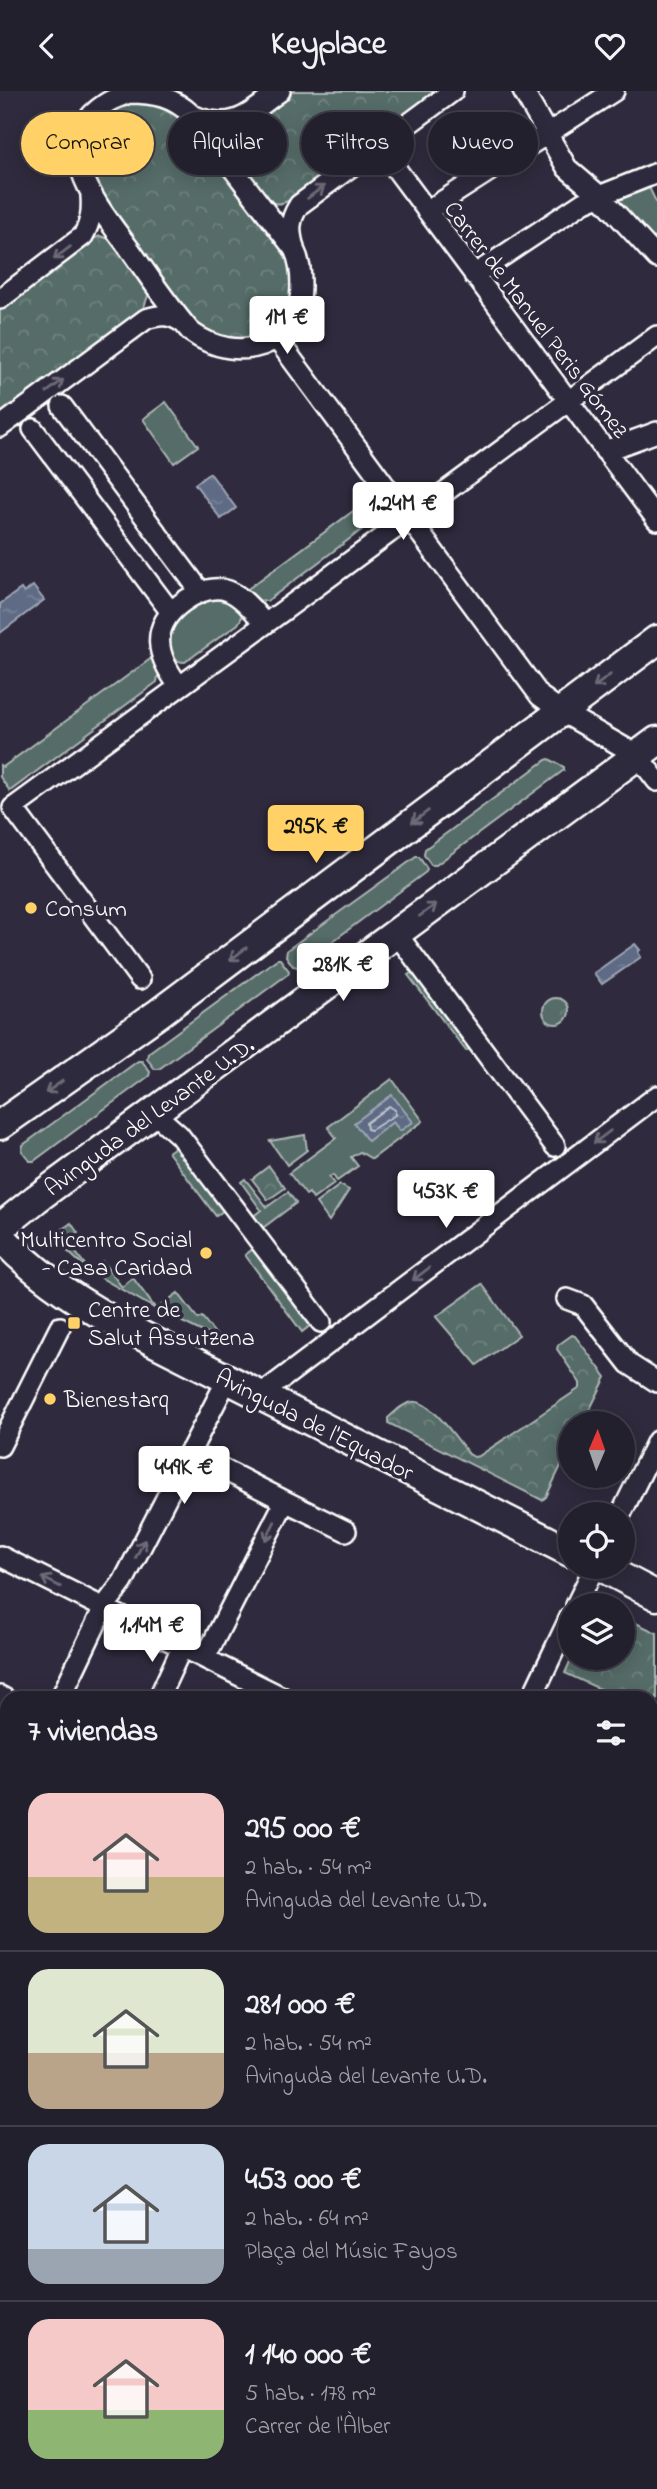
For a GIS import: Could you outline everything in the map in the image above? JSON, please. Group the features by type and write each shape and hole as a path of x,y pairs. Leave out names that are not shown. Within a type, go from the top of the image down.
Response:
{"street":[{"path":"249,112 280,91"},
{"path":"414,120 453,91"},
{"path":"523,91 567,168 601,197 655,254"},
{"path":"427,211 614,91"},
{"path":"183,323 91,196 78,164 78,148 82,131 100,97 149,93 167,97 189,112"},
{"path":"0,427 146,319 155,316 174,316 204,342 225,348 249,349 277,339 292,323 301,294 299,258 238,175"},
{"path":"294,249 289,231 292,217 299,205 340,175"},
{"name":"Carrer de Manuel Peris Gómez","path":"400,175 657,520"},
{"path":"474,275 584,202 655,179"},
{"path":"0,299 83,236 92,210 91,196"},
{"path":"139,979 13,808 657,337"},
{"name":"Avinguda del Levante U.D.","path":"0,1229 396,933 651,763 562,712 540,696 277,339"},
{"path":"62,406 200,591"},
{"path":"33,429 170,611"},
{"path":"605,451 657,432"},
{"path":"179,686 166,668 160,651 163,621 170,611 200,591 223,590 239,596 264,624"},
{"path":"0,1125 159,1013 657,640"},
{"path":"396,933 555,1146"},
{"path":"260,1396 657,1096"},
{"path":"154,1113 179,1135 320,1322"},
{"name":"Avinguda de l'Equador","path":"0,1235 26,1262 74,1299 227,1380 558,1546"},
{"path":"566,1299 583,1305 629,1364 657,1382"},
{"path":"0,1445 60,1327"},
{"path":"64,1691 104,1607 123,1582 227,1380"},
{"path":"627,1502 657,1441"},
{"path":"189,1452 346,1531"},
{"path":"205,1658 285,1500"},
{"path":"0,1556 270,1691"},
{"path":"623,1579 657,1596"},
{"path":"535,1691 558,1642"},
{"path":"162,1691 182,1647"}],"green space":[{"path":"292,91 438,91 409,112 301,112 301,175 324,175 283,203 271,202 266,198 249,175 287,175 287,112 264,112"},
{"path":"151,101 176,112 168,112 168,175 226,175 284,252 292,276 291,300 281,321 261,336 229,341 200,327 95,189 91,175 154,175 154,112 106,112 127,102"},
{"path":"647,183 657,204 657,243 615,206 616,198"},
{"path":"100,236 115,241 149,293 144,307 0,415 0,307 88,241"},
{"path":"166,402 198,446 174,463 143,419"},
{"path":"364,503 376,519 267,601 255,600 245,591"},
{"path":"213,599 234,606 242,617 238,624 185,662 178,661 169,647 171,627 182,613 191,607"},
{"path":"153,657 159,670 157,682 10,791 0,777 0,765 3,767"},
{"path":"549,759 564,767 564,770 436,865 431,865 424,855 425,849"},
{"path":"419,857 427,869 426,872 298,967 293,966 286,956 287,950"},
{"path":"280,959 289,971 288,974 159,1069 155,1069 147,1059 148,1053"},
{"path":"414,971 472,1047 466,1051 408,975"},
{"path":"556,998 565,1002 569,1011 565,1020 556,1024 547,1020 543,1011 547,1002"},
{"path":"138,1061 142,1061 150,1072 149,1076 34,1161 30,1161 22,1151 23,1145"},
{"path":"392,1079 423,1121 372,1159 360,1152 351,1157 358,1166 337,1181 333,1175 329,1177 334,1184 313,1199 309,1193 306,1195 289,1173 336,1138 328,1127"},
{"path":"305,1135 307,1150 287,1165 270,1141"},
{"path":"177,1146 224,1210 216,1216 168,1152"},
{"path":"269,1166 285,1188 268,1200 252,1179"},
{"path":"245,1179 267,1207 288,1192 296,1203 260,1230 251,1218 261,1210 241,1182"},
{"path":"340,1185 349,1190 329,1221 316,1203"},
{"path":"71,1223 78,1233 67,1241 89,1270 102,1261 122,1287 133,1278 156,1309 89,1271 52,1237"},
{"path":"253,1249 311,1325 302,1332 245,1255"},
{"path":"482,1284 519,1335 477,1365 436,1317"},
{"path":"178,1293 198,1319 202,1317 221,1341 156,1309"},
{"path":"572,1335 575,1336 606,1377 589,1411 558,1411 558,1472 542,1500 388,1423 388,1418 402,1406 412,1402 419,1403 435,1413 469,1454 479,1456 580,1388 580,1383 557,1349 558,1345"},
{"path":"635,1623 657,1633 657,1691 604,1691 565,1673 566,1670 635,1670"}],"water":[{"path":"210,473 236,508 221,519 195,484"},
{"path":"33,586 44,600 0,633 0,604 21,589 24,593"},
{"path":"635,944 641,957 602,984 594,973"},
{"path":"392,1095 413,1122 400,1131 393,1122 368,1141 354,1123"}],"place":[{"name":"Consum","path":"31,908"},
{"name":"Multicentro Social - Casa Caridad","path":"206,1253"},
{"name":"Centre de Salut Assutzena","path":"74,1323"},
{"name":"Bienestarq","path":"50,1399"}]}
